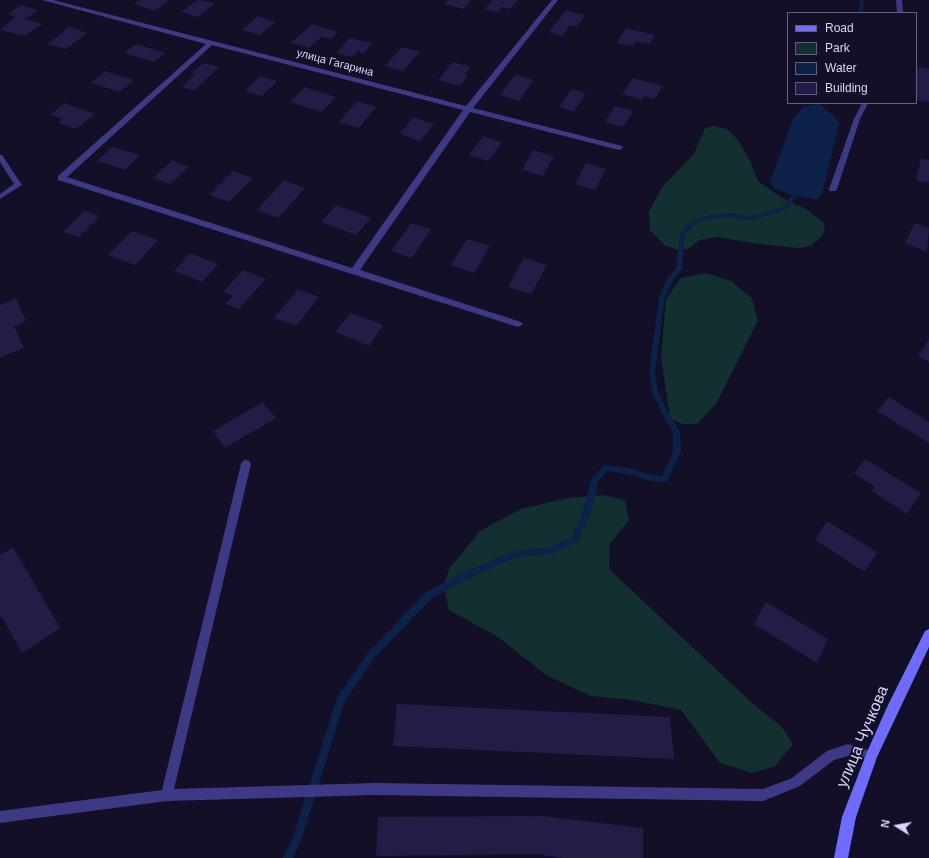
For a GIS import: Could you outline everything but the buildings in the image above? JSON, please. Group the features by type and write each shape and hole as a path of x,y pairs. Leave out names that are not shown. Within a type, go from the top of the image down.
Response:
{"street":[{"name":"улица Гагарина","path":"45,0 619,148"},
{"path":"354,272 468,109 555,0"},
{"path":"212,42 62,178 518,324"},
{"name":"улица Чучкова","path":"841,858 849,817 871,756 892,709 929,634"}],"lane":[{"path":"899,0 900,12"},
{"path":"833,189 857,119 864,104"},
{"path":"0,157 18,185 0,197"},
{"path":"166,795 246,464"},
{"path":"0,817 166,795 375,789 763,795 796,782 831,755 848,750 871,756"}],"green space":[{"path":"713,126 727,129 738,140 750,161 758,181 782,198 806,209 825,224 823,235 811,246 798,248 759,244 717,237 700,240 688,249 678,250 664,245 650,230 649,212 662,187 694,154 705,128"},
{"path":"706,273 731,281 752,298 758,321 716,404 697,424 682,424 670,418 661,356 666,299 681,278"},
{"path":"603,495 625,500 629,520 609,545 610,570 752,703 781,726 793,744 775,766 752,773 720,763 681,710 632,700 591,696 546,675 498,637 449,610 444,587 449,569 480,531 521,509 568,498"}],"water":[{"path":"820,104 836,118 839,125 822,193 818,199 794,196 774,188 770,182 793,119 804,106"}],"waterway":[{"path":"861,12 862,0"},
{"path":"288,858 297,838 340,701 372,654 429,595 469,574 514,555 551,550 574,540 585,517 596,478 606,468 633,472 650,478 664,479 677,452 676,432 664,412 655,391 652,373 662,297 669,281 679,269 682,233 692,223 711,217 729,215 748,218 785,208 794,196"}]}
